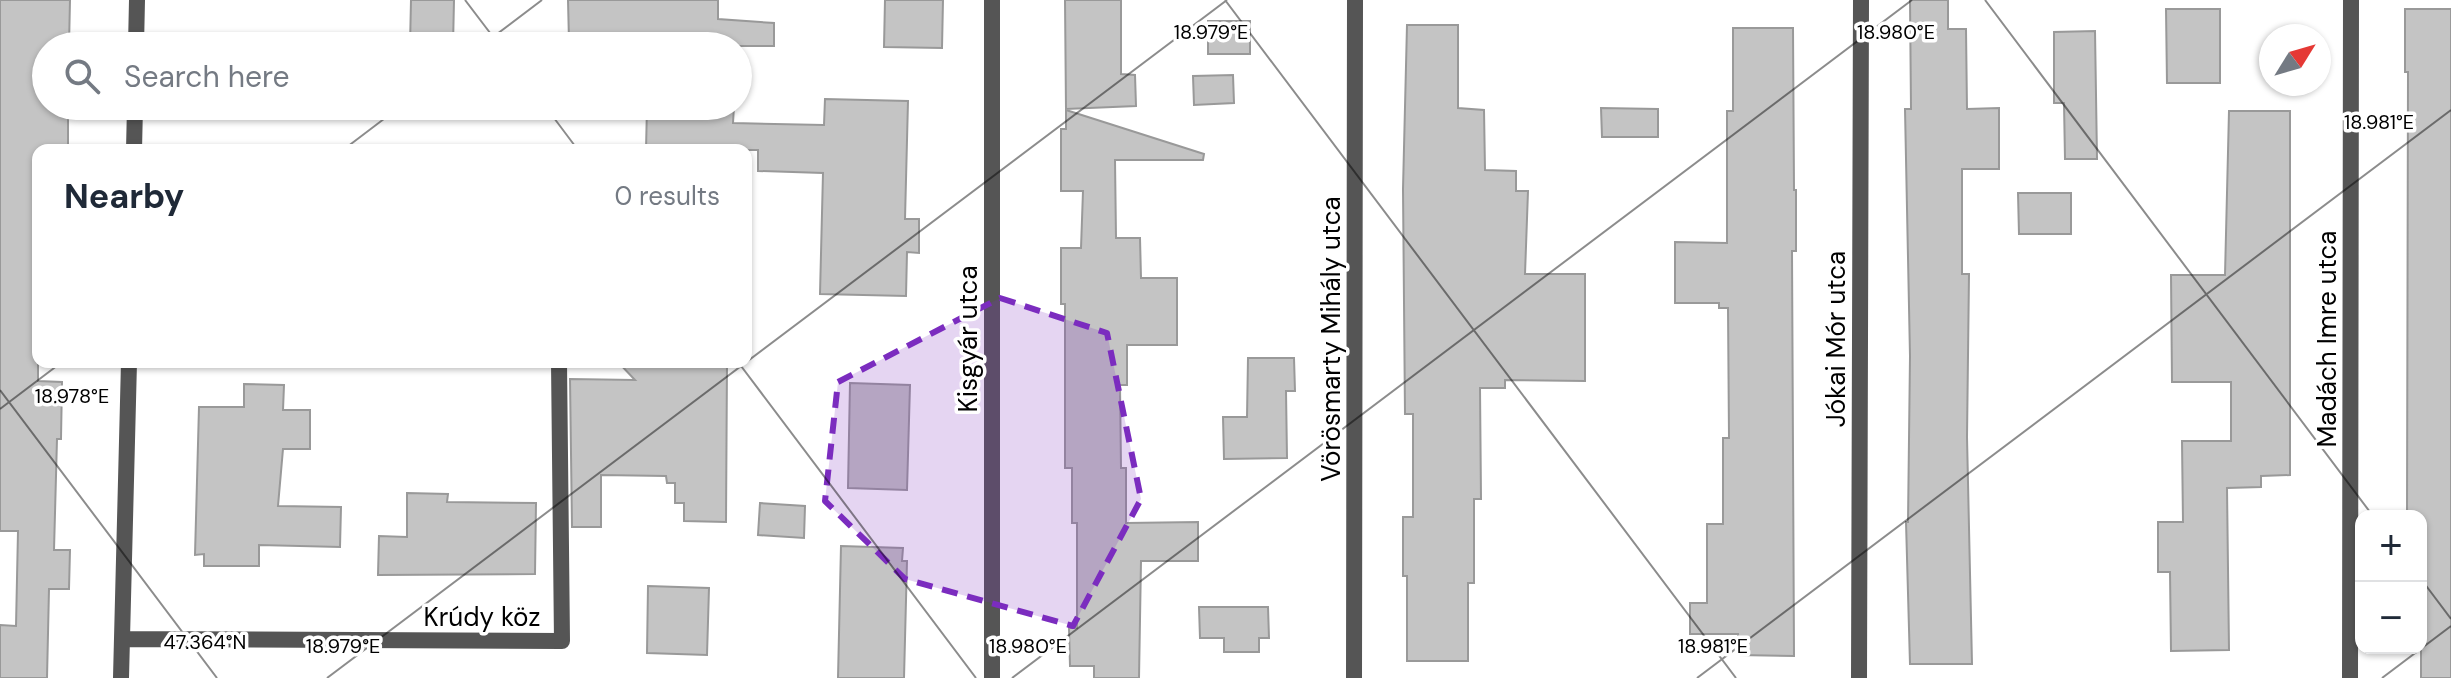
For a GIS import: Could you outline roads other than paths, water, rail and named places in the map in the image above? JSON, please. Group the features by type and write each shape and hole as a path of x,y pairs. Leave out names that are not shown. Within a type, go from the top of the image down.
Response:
{"street":[{"path":"136,32 137,0"},
{"name":"Kisgyár utca","path":"992,0 992,678"},
{"name":"Vörösmarty Mihály utca","path":"1354,678 1355,0"},
{"name":"Jókai Mór utca","path":"1859,678 1861,0"},
{"name":"Madách Imre utca","path":"2350,678 2351,0"},
{"path":"134,144 135,120"},
{"path":"121,678 129,368"},
{"name":"Krúdy köz","path":"122,639 562,641 559,368"}]}
